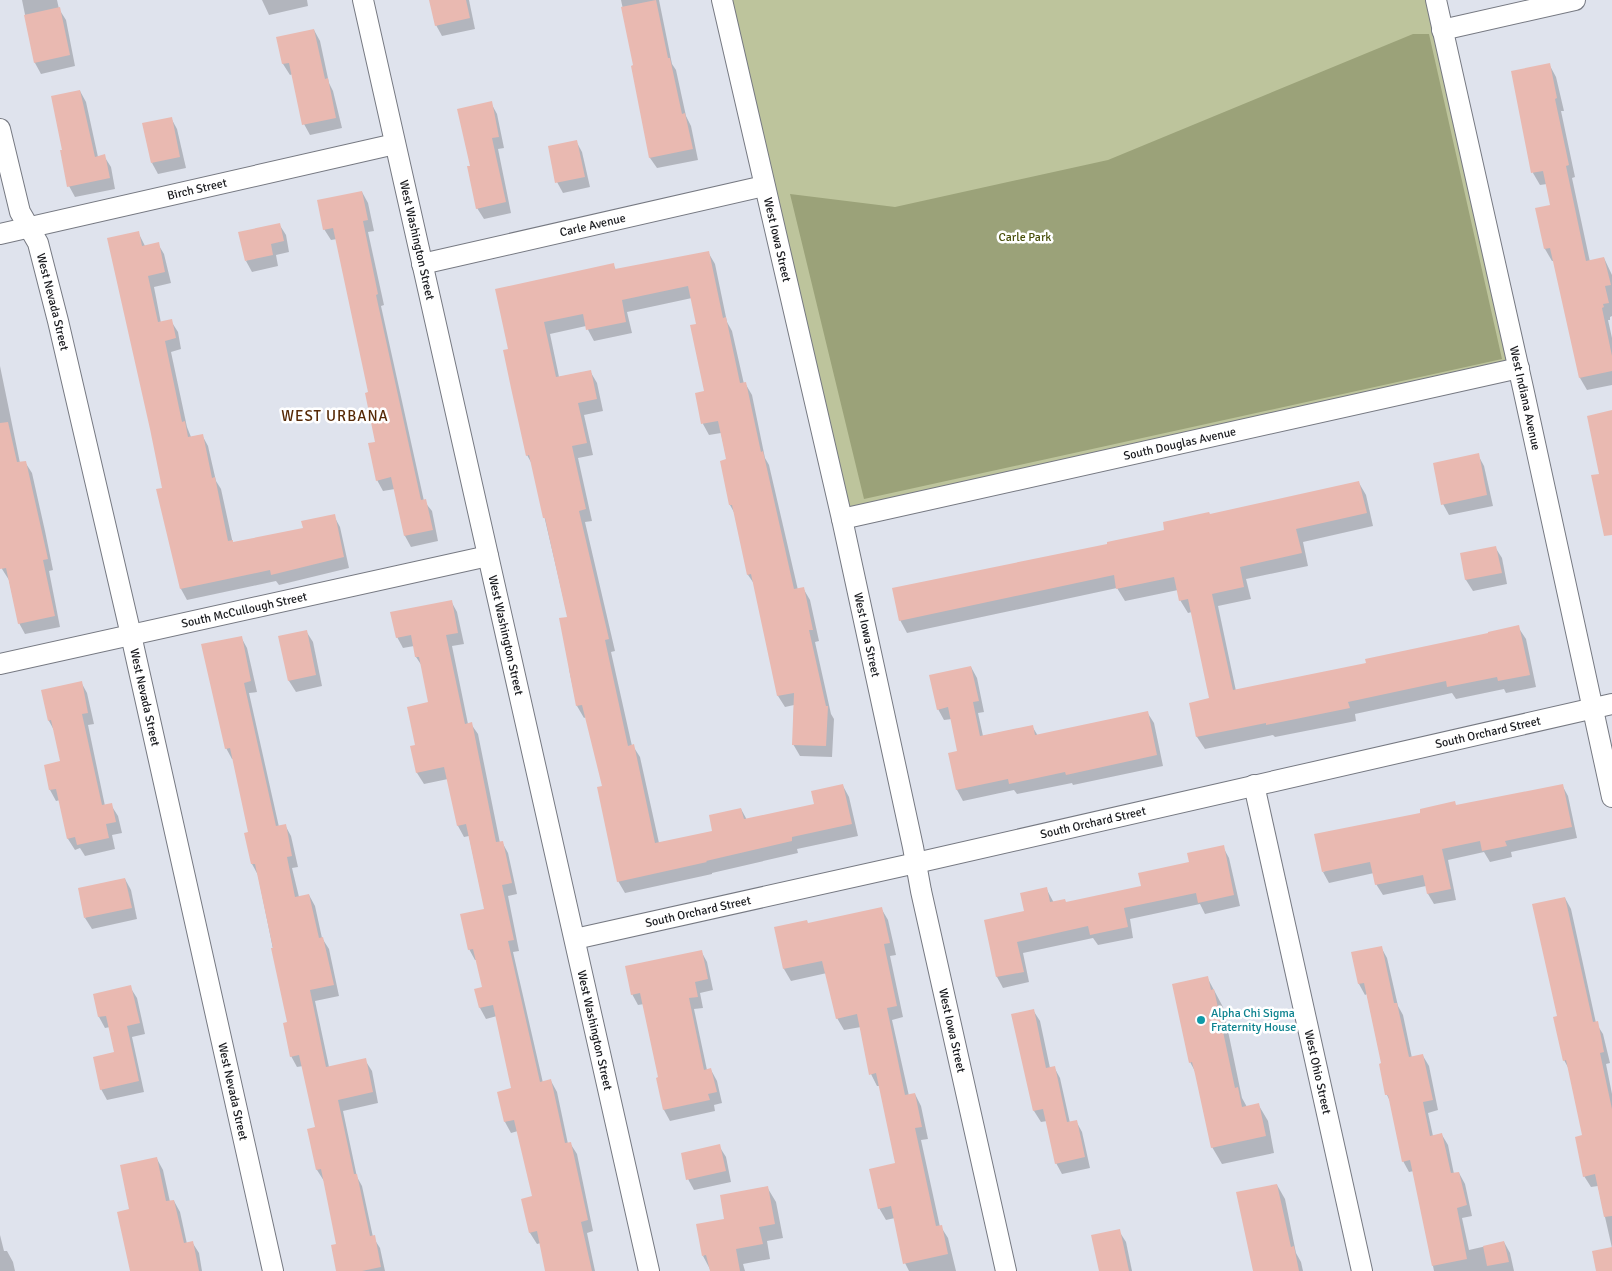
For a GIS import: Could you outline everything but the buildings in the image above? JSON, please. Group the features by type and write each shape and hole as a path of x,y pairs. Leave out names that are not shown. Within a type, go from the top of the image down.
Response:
{"street":[{"name":"West Washington Street","path":"363,0 648,1271"},
{"name":"West Iowa Street","path":"722,0 842,519 923,901 1006,1271"},
{"name":"West Indiana Avenue","path":"1436,0 1519,368 1612,797"},
{"path":"1442,30 1575,0"},
{"name":"West Nevada Street","path":"0,129 20,212 38,243 58,321 131,635 273,1271"},
{"name":"Birch Street","path":"0,234 395,144"},
{"name":"Carle Avenue","path":"422,264 764,186"},
{"name":"South Douglas Avenue","path":"842,519 1519,368"},
{"name":"South McCullough Street","path":"0,664 488,556"},
{"name":"South Orchard Street","path":"575,939 1612,704"},
{"name":"West Ohio Street","path":"1254,785 1362,1271"}],"green space":[{"name":"Carle Park","path":"731,0 1437,0 1519,368 842,519"},
{"name":"Carle Park","path":"1413,34 1429,34 1502,359 864,499 790,194 895,207 1108,160"}],"place":[{"name":"Alpha Chi Sigma Fraternity House","path":"1201,1020"}],"district":[{"name":"WEST URBANA","path":"335,416"}]}
